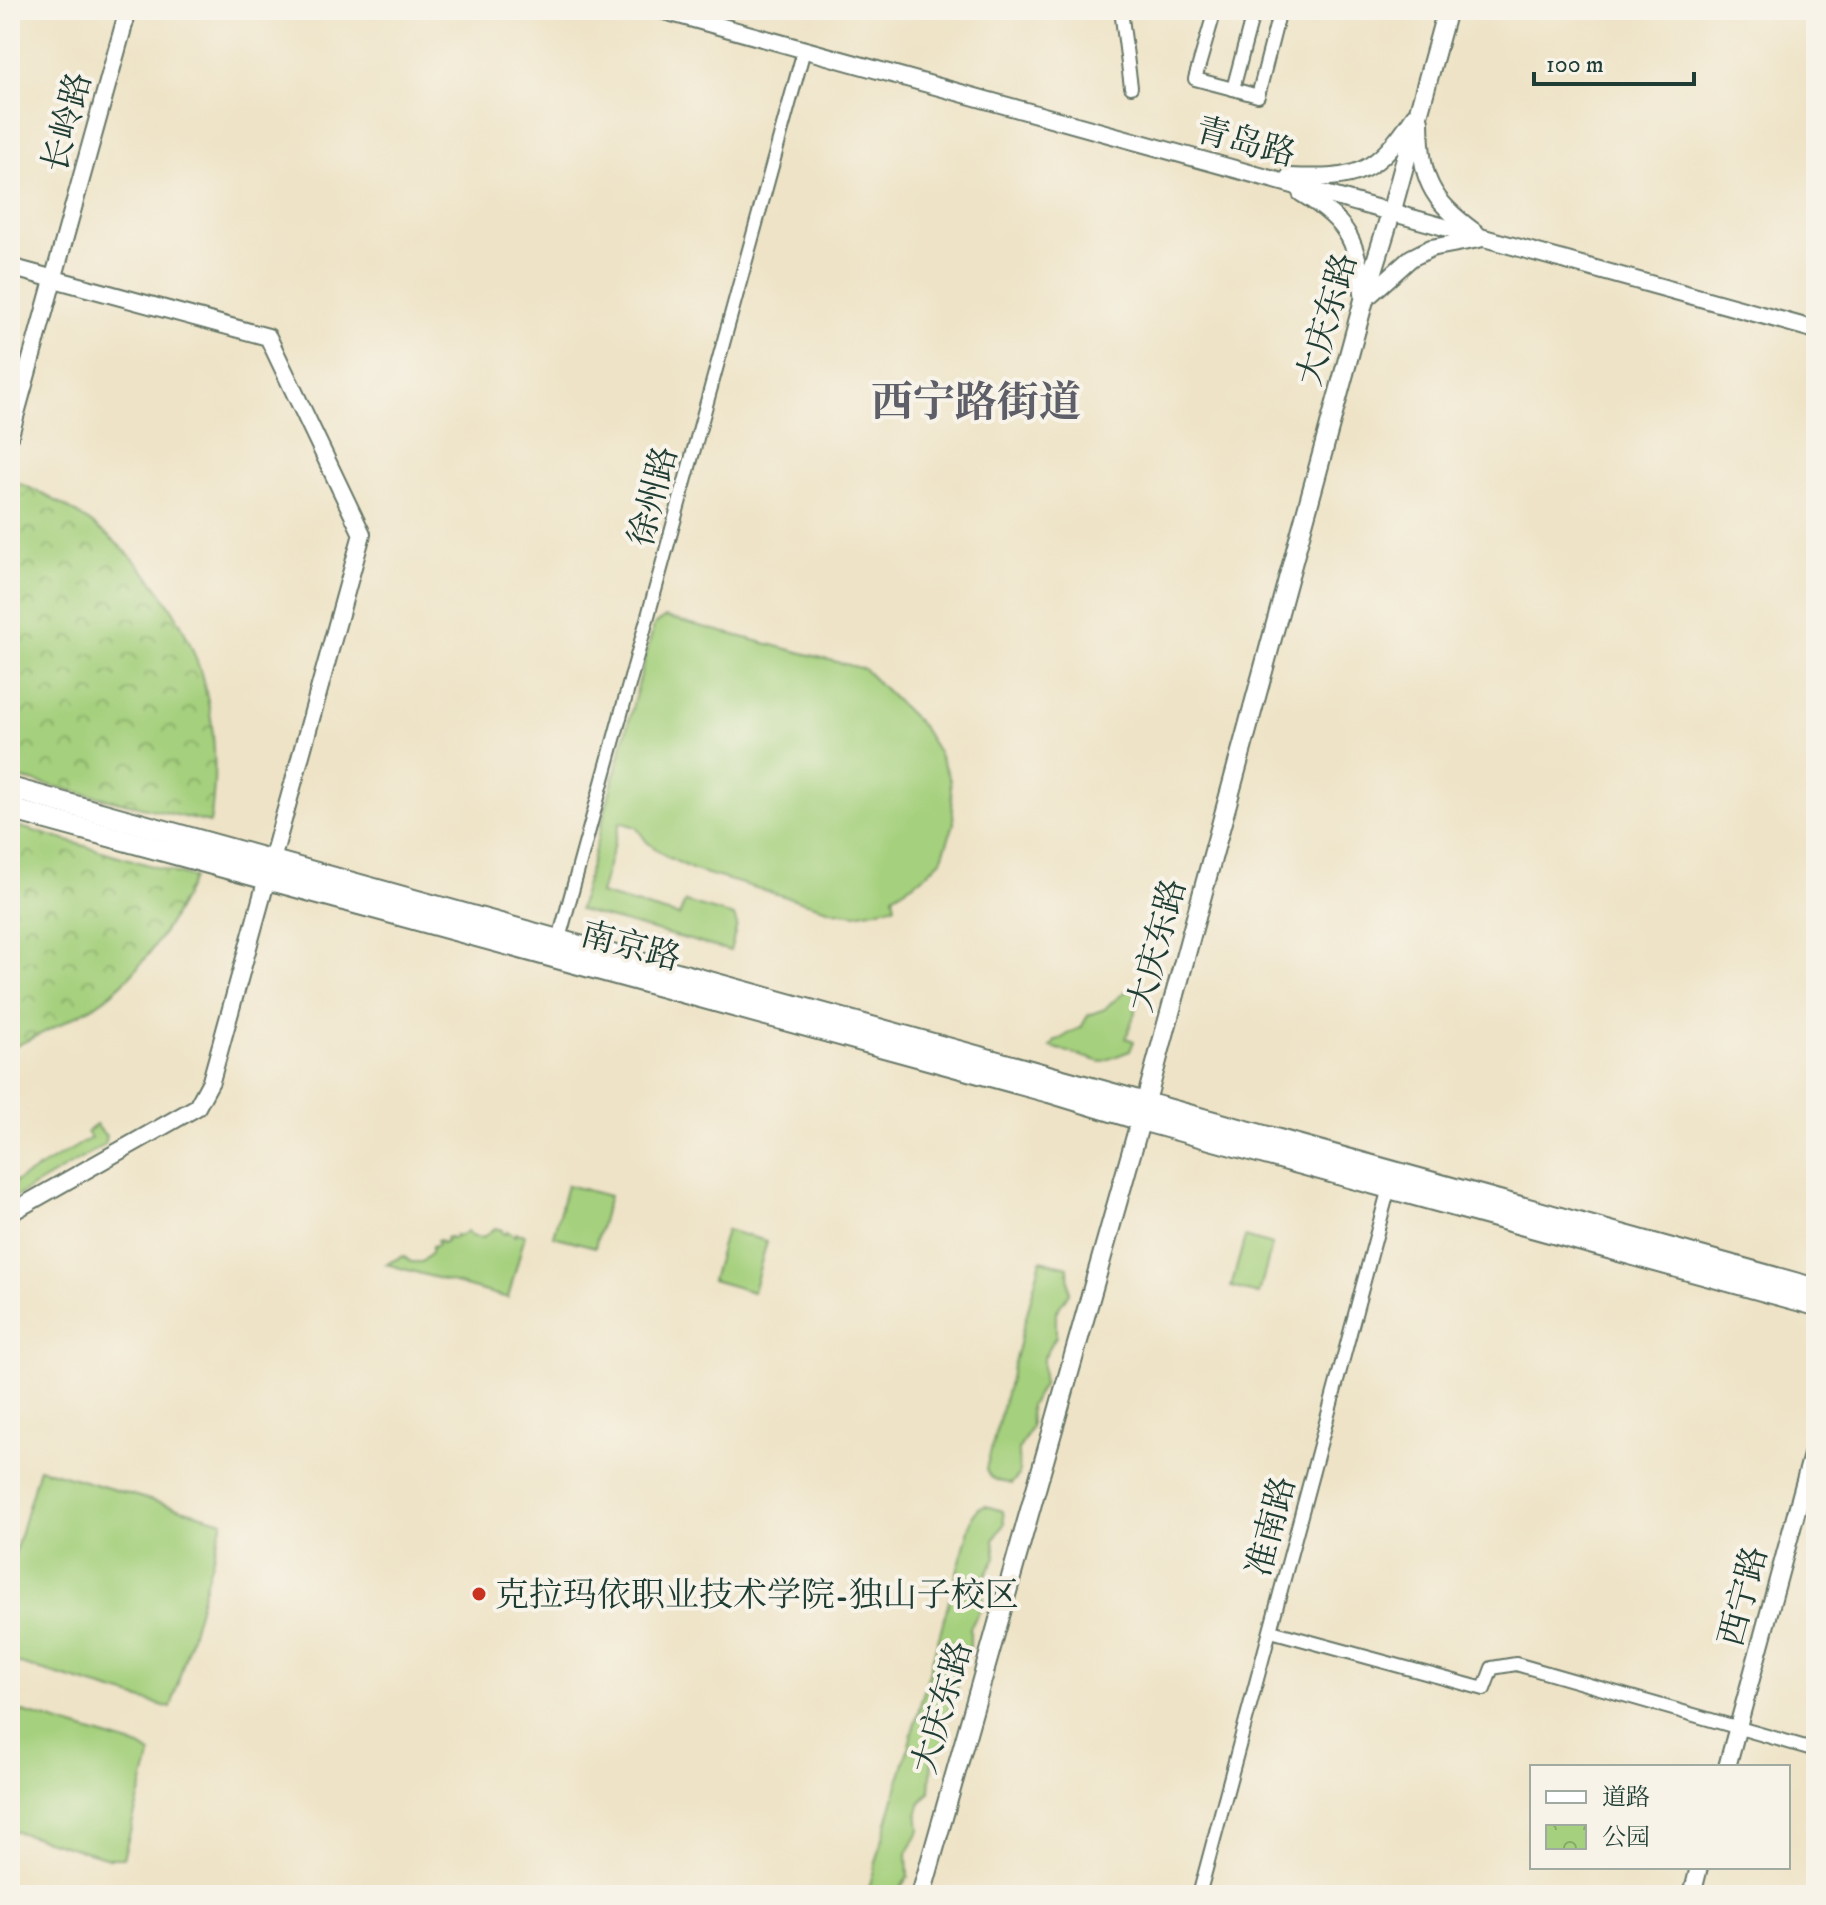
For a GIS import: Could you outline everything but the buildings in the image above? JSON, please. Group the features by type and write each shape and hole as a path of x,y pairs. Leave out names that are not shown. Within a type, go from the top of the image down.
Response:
{"main road":[{"name":"大庆东路","path":"921,1895 1150,1109 1364,300 1447,10"},
{"name":"南京路","path":"10,788 269,870"},
{"name":"南京路","path":"10,809 269,870 556,948 1049,1092 1150,1109 1235,1144 1391,1179"},
{"path":"1150,1109 1816,1305"},
{"path":"1391,1179 1816,1289"}],"street":[{"name":"长岭路","path":"10,435 128,10"},
{"name":"青岛路","path":"661,10 1816,330"},
{"path":"1121,10 1131,87"},
{"path":"1215,10 1195,79 1258,96 1280,10"},
{"path":"1233,89 1254,10"},
{"name":"徐州路","path":"556,948 804,50"},
{"path":"1259,175 1338,178 1360,173 1388,151 1420,108"},
{"path":"1420,108 1421,159 1428,182 1437,197 1461,222 1484,239"},
{"path":"1259,175 1302,193 1343,225 1354,243 1364,300"},
{"path":"1364,300 1411,258 1431,248 1484,239"},
{"path":"10,267 268,337 362,534 211,1081 197,1107 10,1213"},
{"name":"准南路","path":"1199,1895 1391,1179"},
{"name":"西宁路","path":"1728,1765 1816,1440"},
{"path":"1271,1631 1484,1689 1492,1668 1516,1664 1816,1750"},
{"path":"1692,1895 1698,1869"}],"green space":[{"path":"11,480 63,505 108,536 145,572 175,614 197,660 210,711 214,765 210,823 10,776"},
{"path":"665,617 864,669 921,725 938,752 950,780 954,824 941,860 925,876 893,896 895,906 856,914 835,911 694,870 667,857 647,842 636,827 620,822 600,894 679,916 685,902 734,916 737,925 730,951 579,910 654,625"},
{"path":"10,824 193,878 164,932 125,981 94,1006 10,1049"},
{"path":"1126,991 1142,993 1126,1038 1134,1041 1130,1051 1101,1062 1051,1047 1056,1040 1081,1028 1088,1015 1105,1009"},
{"path":"96,1125 106,1136 104,1145 10,1200 10,1176 15,1182 91,1138 87,1132"},
{"path":"567,1185 609,1196 595,1247 553,1236"},
{"path":"495,1228 506,1234 507,1231 515,1236 516,1233 525,1235 508,1298 386,1264 403,1256 411,1262 422,1262 431,1253 432,1247 438,1245 437,1241 442,1243 446,1238 460,1236 467,1231 471,1236 482,1238"},
{"path":"726,1230 767,1241 753,1292 712,1280"},
{"path":"1245,1237 1272,1245 1259,1294 1231,1287"},
{"path":"1041,1260 1068,1267 1069,1293 1056,1312 1056,1336 1043,1359 1043,1385 1030,1406 1031,1427 1019,1449 1019,1475 1011,1484 993,1478 986,1469"},
{"path":"39,1468 223,1521 171,1708 10,1661 10,1559 13,1560"},
{"path":"986,1506 1003,1511 1004,1524 994,1540 996,1558 984,1579 983,1605 970,1628 970,1650 956,1675 958,1695 945,1716 945,1743 932,1760 930,1792 921,1802 918,1812 920,1830 907,1853 908,1877 896,1895 867,1895 973,1515"},
{"path":"10,1708 140,1747 151,1754 123,1858 109,1858 10,1830"}],"place":[{"name":"克拉玛依职业技术学院-独山子校区","path":"479,1594"}],"district":[{"name":"西宁路街道","path":"976,401"}]}
